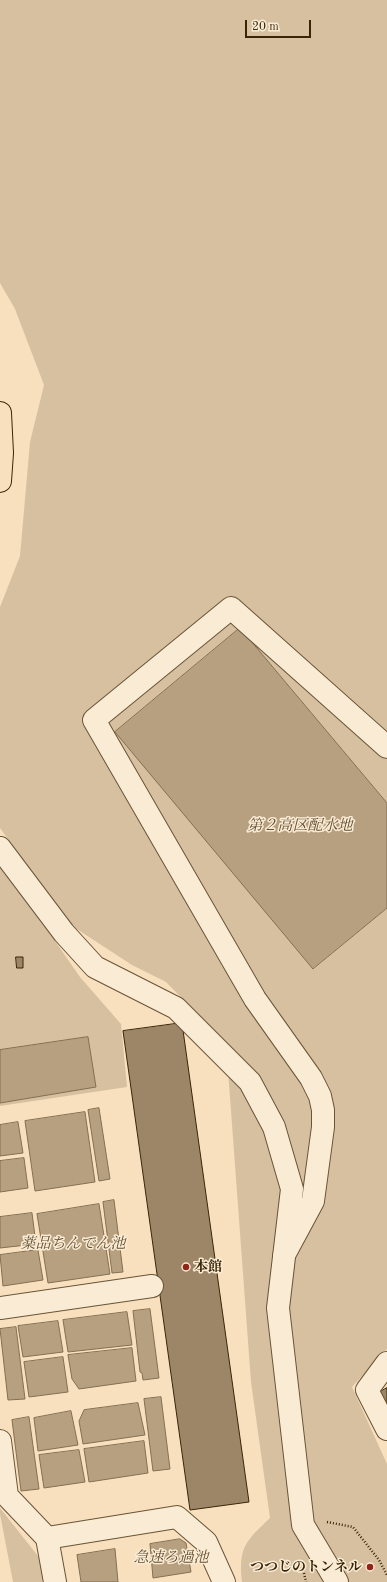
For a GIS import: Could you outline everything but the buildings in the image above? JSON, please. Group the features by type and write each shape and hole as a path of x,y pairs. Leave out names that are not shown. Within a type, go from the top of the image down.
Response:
{"main road":[{"path":"0,413 2,453 0,481"}],"lane":[{"path":"284,1255 313,1201 323,1127 323,1110 320,1096 311,1078 255,999 94,720 231,608 387,747"},
{"path":"0,848 64,933 95,967 176,1008 250,1082 274,1127 292,1189 278,1308 303,1525 337,1582"},
{"path":"0,1308 152,1286"},
{"path":"387,1363 367,1390 387,1429"},
{"path":"0,1441 7,1496 47,1538 55,1582"},
{"path":"47,1538 177,1518 206,1542 224,1582"}],"shaded area":[{"path":"0,0 387,0 387,803 240,628 314,969 387,908 387,1349 352,1387 387,1464 387,1582 242,1582 241,1560 243,1552 250,1539 270,1518 251,1382 226,1043 166,982 132,965 69,924 0,828 0,607 20,556 30,442 44,385 15,309 0,283"},
{"path":"0,861 14,879 80,977 121,1024 127,1087 0,1106"},
{"path":"0,1508 42,1561 43,1582 13,1582"}],"water":[{"name":"第２高区配水地","path":"240,628 387,803 387,908 313,969 115,732"},
{"path":"88,1037 96,1087 0,1103 0,1050"},
{"path":"99,1108 110,1179 99,1181 88,1110"},
{"path":"85,1112 95,1182 35,1191 25,1121"},
{"path":"18,1122 23,1153 0,1156 0,1125"},
{"path":"24,1158 28,1188 0,1192 0,1161"},
{"path":"114,1200 123,1272 112,1273 103,1202"},
{"name":"薬品ちんでん池","path":"99,1204 110,1274 48,1283 37,1214"},
{"path":"32,1213 36,1244 0,1248 0,1217"},
{"path":"38,1250 43,1280 3,1286 0,1255"},
{"path":"150,1309 159,1378 143,1380 142,1373 140,1372 133,1311"},
{"path":"127,1312 132,1345 68,1352 63,1320"},
{"path":"58,1321 63,1352 23,1357 18,1326"},
{"path":"16,1327 25,1399 8,1400 0,1329"},
{"path":"132,1348 136,1381 79,1389 72,1379 68,1355"},
{"path":"63,1357 68,1392 29,1397 24,1362"},
{"path":"161,1397 170,1469 153,1471 144,1399"},
{"path":"138,1403 145,1435 83,1444 79,1421 84,1410"},
{"path":"71,1411 78,1445 38,1451 34,1418"},
{"path":"29,1417 39,1489 21,1491 12,1420"},
{"path":"144,1441 148,1473 89,1482 84,1449"},
{"path":"79,1450 85,1482 44,1488 39,1455"},
{"name":"急速ろ過池","path":"180,1539 186,1543 191,1572 153,1578 150,1544"},
{"name":"急速ろ過池","path":"115,1549 118,1582 81,1582 77,1555"}],"place":[{"name":"本館","path":"186,1267"},
{"name":"つつじのトンネル","path":"370,1567"}]}
